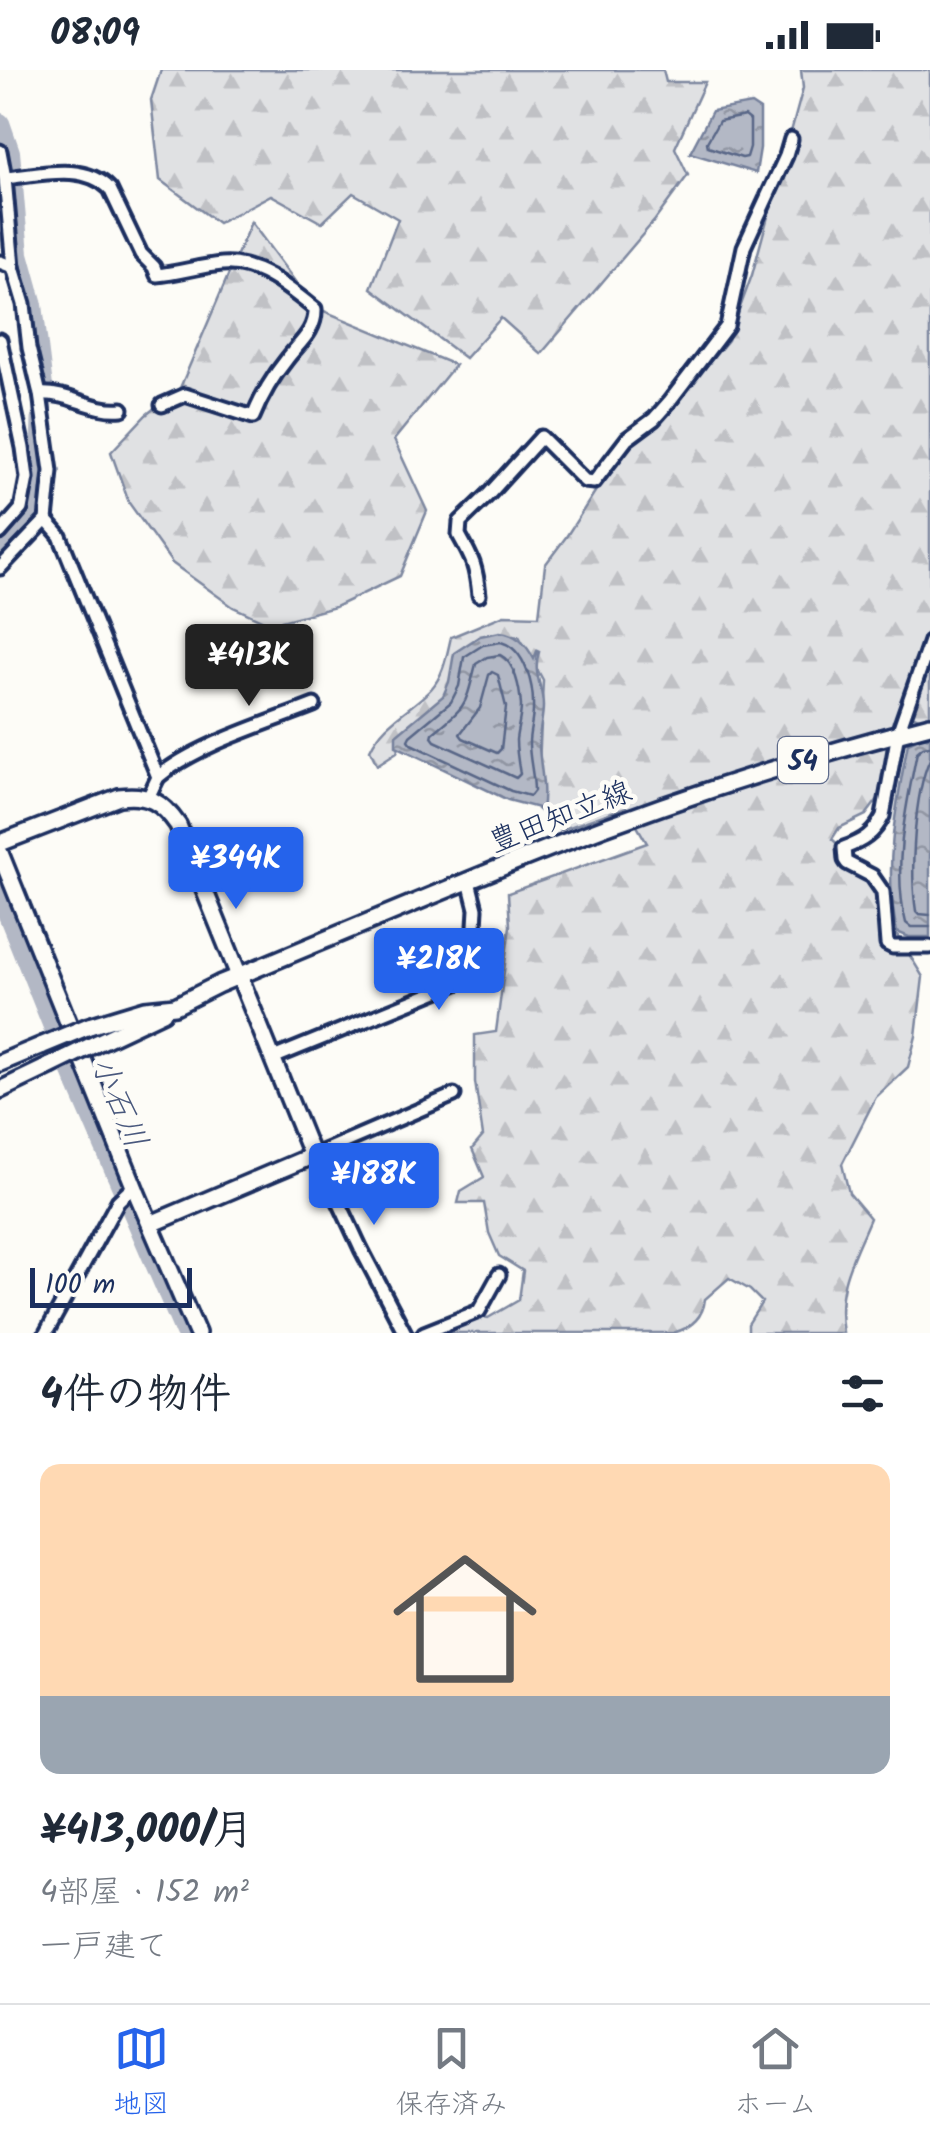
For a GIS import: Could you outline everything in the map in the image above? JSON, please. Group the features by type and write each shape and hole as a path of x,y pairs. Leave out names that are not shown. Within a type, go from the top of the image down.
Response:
{"main road":[{"name":"豊田知立線","path":"0,1090 238,976 552,847 710,790 930,725"},
{"path":"0,843 119,797 148,798 168,811 178,826 312,1156 151,1224"},
{"path":"0,853 132,1188 198,1333"},
{"name":"豊田知立線","path":"0,1063 89,1026 175,1006"}],"street":[{"path":"478,595 471,554 458,535 460,522 541,436 586,481 594,482 628,440 654,420 727,326 744,248 791,138"},
{"path":"0,151 13,267 24,304 28,348 40,394 51,471 46,520 0,568"},
{"path":"5,178 62,172 92,175 110,189 141,254 157,276 224,264 250,267 315,309 315,320 301,345 288,357 253,417 185,395 162,405"},
{"path":"0,262 13,267"},
{"path":"0,340 27,478 21,509 0,533"},
{"path":"40,394 107,410 122,409"},
{"path":"46,520 60,536 158,777"},
{"path":"930,641 898,734 883,816 869,836 844,848 844,860 872,876 884,892 888,944 930,947"},
{"path":"148,798 158,777 180,760 314,704"},
{"path":"273,1058 472,977 476,909 469,881"},
{"path":"312,1156 454,1095"},
{"path":"312,1156 319,1159 404,1333"},
{"path":"46,1333 118,1200 132,1188"},
{"path":"424,1333 479,1311 499,1275"}],"green space":[{"path":"161,70 663,70 666,82 705,82 675,148 688,175 655,220 541,354 501,318 465,358 371,288 398,219 353,193 322,223 271,195 218,223 160,180 151,100"},
{"path":"801,70 930,70 930,723 912,715 893,721 884,791 866,815 839,828 832,839 869,873 876,900 923,977 908,1067 876,1097 842,1164 849,1193 870,1218 844,1287 843,1333 748,1333 748,1324 762,1302 729,1278 705,1299 695,1321 673,1333 450,1333 466,1313 488,1318 519,1300 523,1271 499,1256 489,1233 484,1203 458,1203 461,1191 484,1177 472,1149 483,1136 475,1082 475,1035 496,1032 510,926 508,893 647,843 626,807 561,830 537,809 543,680 519,636 486,641 429,723 405,736 397,752 377,765 370,750 390,723 435,683 451,637 504,615 539,616 545,565 627,442 658,424 728,340 752,275 803,88"},
{"path":"251,222 314,307 455,365 394,440 427,511 400,576 335,607 270,624 233,607 172,563 129,503 111,452 146,415 180,388"}],"water":[{"path":"751,104 760,110 756,173 690,153 712,111"},
{"path":"500,632 520,641 534,659 539,652 542,809 508,800 396,746 396,735 443,696 454,653 480,636"},
{"path":"923,736 930,738 930,937 909,937 897,932 891,861 908,743"}],"waterway":[{"path":"0,123 10,152 19,254 33,305 43,387 38,502 27,526 0,554"},
{"name":"小石川","path":"0,895 185,1333"}]}
